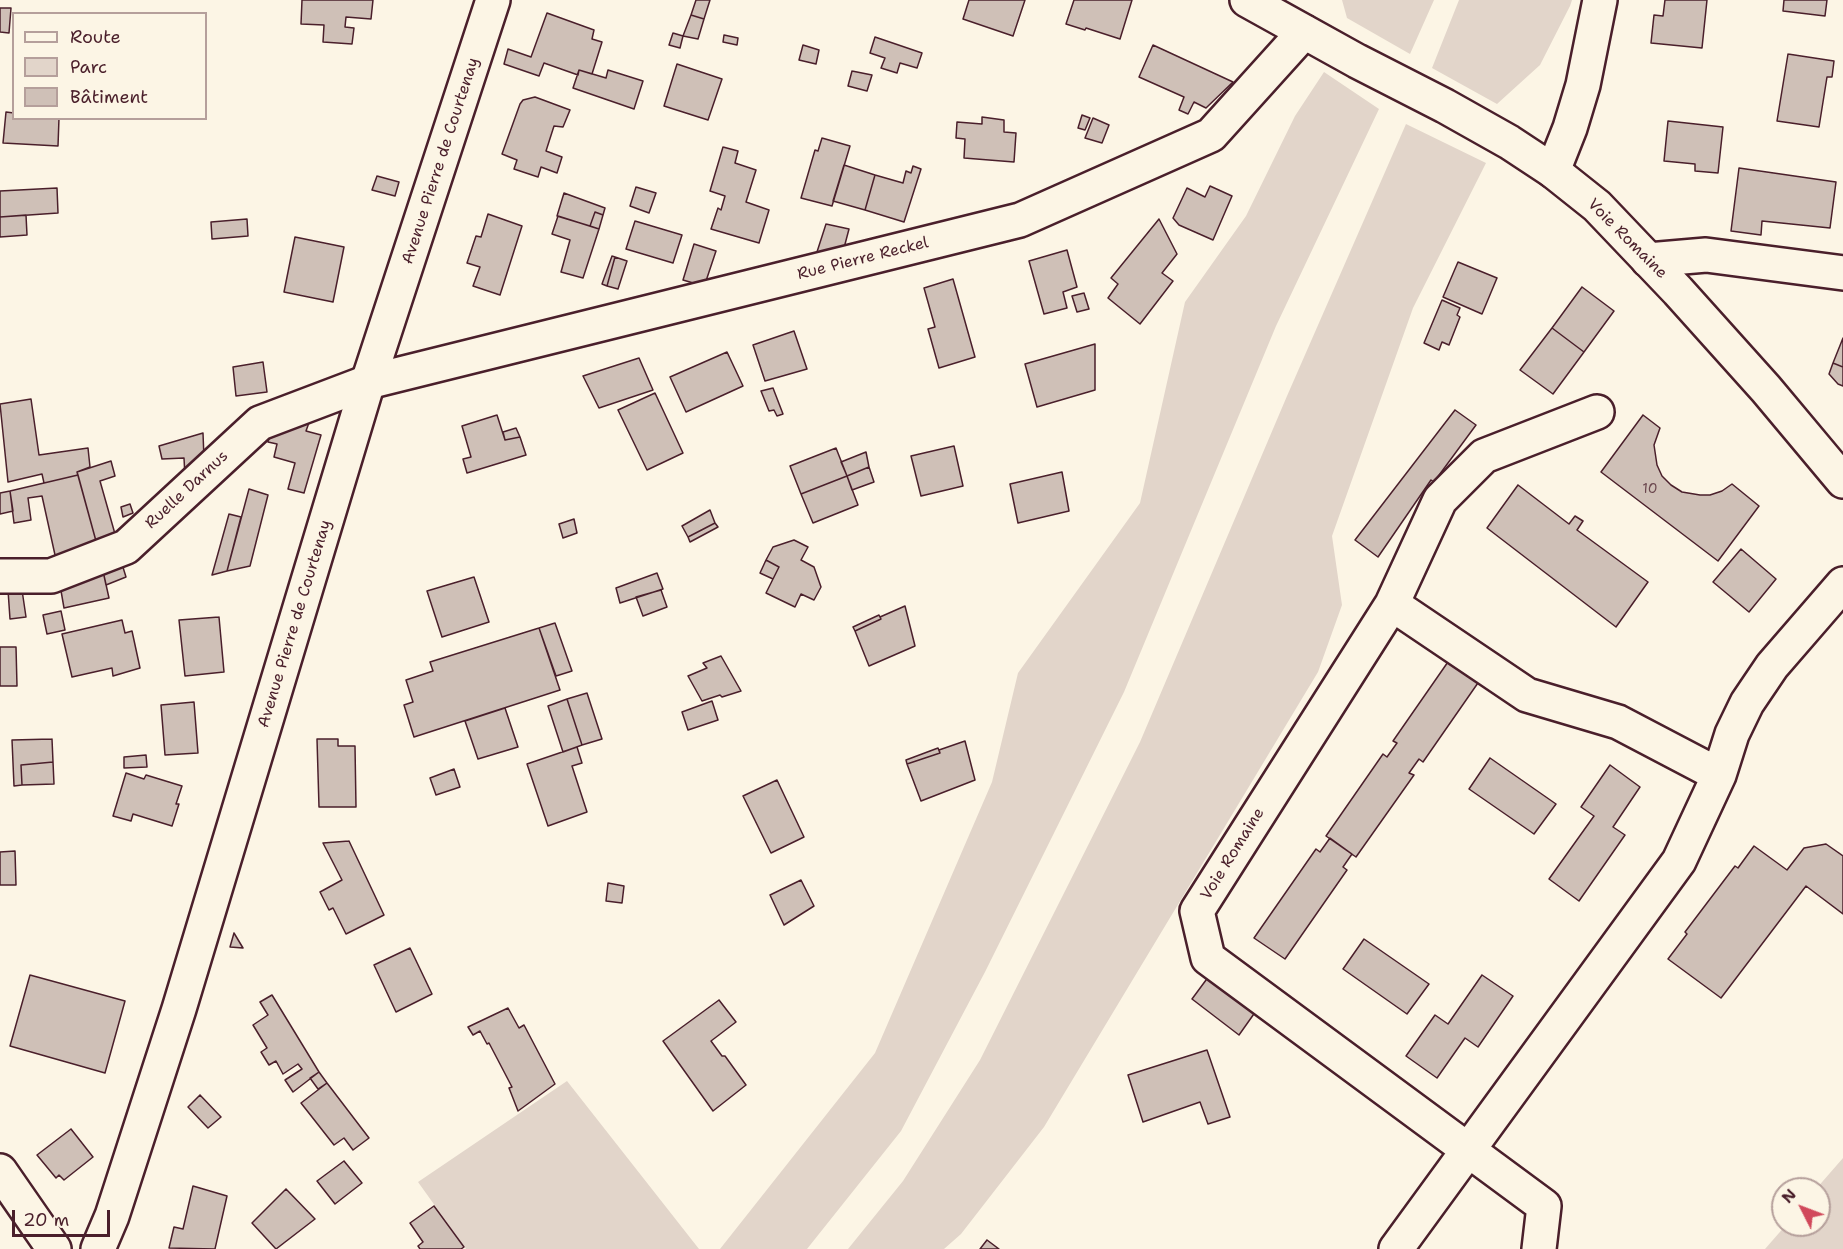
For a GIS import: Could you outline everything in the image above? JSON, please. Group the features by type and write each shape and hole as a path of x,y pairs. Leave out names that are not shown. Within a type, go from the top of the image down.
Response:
{"street":[{"name":"Avenue Pierre de Courtenay","path":"98,1249 112,1216 179,1009 368,382 493,0"},
{"name":"Voie Romaine","path":"1246,0 1509,142 1553,171 1597,206 1678,291 1766,389 1843,481"},
{"path":"1553,171 1570,128 1583,85 1600,0"},
{"name":"Rue Pierre Reckel","path":"368,382 1020,220 1211,135 1304,32"},
{"path":"1648,260 1706,255 1843,273"},
{"name":"Ruelle Darnus","path":"0,576 51,576 126,547 260,423 368,382"},
{"name":"Voie Romaine","path":"1539,1249 1544,1206 1208,958 1197,911 1392,604 1440,500 1484,456 1597,412"},
{"path":"1396,1249 1679,861 1719,775 1732,734 1747,704 1772,666 1843,584"},
{"path":"1392,604 1527,695 1618,722 1719,775"},
{"path":"0,1171 54,1249"}],"green space":[{"path":"1342,0 1434,0 1410,54 1347,18"},
{"path":"1459,0 1572,0 1540,65 1497,104 1432,68"},
{"path":"1324,72 1379,109 1276,326 1124,692 985,972 901,1131 807,1249 720,1249 875,1053 992,782 1018,673 1140,503 1185,302 1246,216 1295,116"},
{"path":"1406,124 1486,163 1413,308 1332,536 1342,605 1318,672 1044,1127 961,1234 944,1249 848,1249 903,1181 980,1060 1140,742"},
{"path":"567,1081 699,1249 466,1249 418,1182"},
{"path":"1843,1158 1843,1249 1765,1249 1776,1237 1831,1237 1831,1177 1826,1177"}],"building":[{"path":"302,0 373,0 371,19 346,17 345,27 354,28 352,44 323,42 324,25 301,24"},
{"path":"696,0 710,0 704,19 691,15"},
{"path":"969,0 1025,0 1013,36 963,19"},
{"path":"1074,0 1132,0 1120,39 1066,24"},
{"path":"1665,0 1707,0 1702,48 1651,43 1654,15 1663,16"},
{"path":"1784,0 1827,0 1825,16 1783,11"},
{"path":"0,8 11,8 9,33 0,32"},
{"path":"547,13 594,30 592,39 602,42 592,74 579,70 578,75 544,63 539,76 504,64 508,49 531,57"},
{"path":"691,15 704,19 698,39 683,36"},
{"path":"673,33 683,36 680,48 669,45"},
{"path":"724,35 738,38 737,45 723,42"},
{"path":"875,37 922,53 917,68 900,63 897,73 881,68 885,58 870,53"},
{"path":"803,45 819,50 816,64 799,60"},
{"path":"1153,45 1233,82 1206,108 1194,102 1188,114 1179,110 1184,97 1139,77"},
{"path":"1788,54 1834,61 1832,77 1827,77 1819,127 1777,121"},
{"path":"677,64 722,79 708,120 664,106"},
{"path":"579,70 606,78 608,70 643,81 634,109 573,88"},
{"path":"852,71 872,75 867,91 848,86"},
{"path":"535,97 570,110 563,127 554,126 546,151 562,157 557,173 541,167 538,177 514,169 517,160 502,154 520,104 523,100"},
{"path":"6,112 12,113 12,120 59,120 58,146 3,143"},
{"path":"1082,115 1090,118 1085,130 1078,128"},
{"path":"982,117 1004,120 1004,132 1016,133 1014,162 964,158 965,139 956,138 957,122 982,124"},
{"path":"1093,118 1109,125 1102,143 1085,138"},
{"path":"1668,121 1723,127 1718,173 1695,171 1695,164 1664,161"},
{"path":"822,138 850,146 832,206 801,198 815,150 818,151"},
{"path":"723,147 738,151 735,163 756,170 746,202 769,210 759,243 711,229 725,196 710,191"},
{"path":"844,165 875,175 865,210 833,201"},
{"path":"913,166 921,169 904,222 865,210 875,175 903,183 906,171 911,173"},
{"path":"1739,168 1836,182 1830,228 1762,221 1761,235 1731,231"},
{"path":"377,176 399,182 395,196 372,190"},
{"path":"1210,186 1232,196 1213,240 1179,225 1173,218 1187,188 1205,197"},
{"path":"636,187 656,193 649,213 630,206"},
{"path":"57,188 58,213 0,217 0,191"},
{"path":"564,193 605,208 603,215 595,212 590,226 557,216"},
{"path":"595,212 603,215 599,229 590,226"},
{"path":"488,214 522,226 500,295 473,286 480,267 467,263 476,236 481,237"},
{"path":"26,215 27,235 0,237 0,217"},
{"path":"558,216 599,229 583,278 561,272 570,240 552,234"},
{"path":"247,219 248,236 212,239 211,222"},
{"path":"1159,219 1177,254 1162,273 1173,281 1140,324 1108,298 1118,284 1111,278"},
{"path":"635,221 682,235 673,263 626,249"},
{"path":"826,224 849,229 844,248 816,255"},
{"path":"295,237 344,247 333,302 284,292"},
{"path":"694,244 716,251 705,284 700,285 683,280"},
{"path":"1067,250 1077,287 1063,292 1067,308 1044,314 1029,261"},
{"path":"612,256 615,257 607,286 602,284"},
{"path":"615,257 627,261 618,289 607,286"},
{"path":"1458,262 1497,278 1482,314 1443,297"},
{"path":"953,279 975,357 939,368 928,329 935,327 924,288"},
{"path":"1582,287 1614,311 1584,352 1552,328"},
{"path":"1084,293 1089,309 1077,312 1072,296"},
{"path":"1442,300 1460,308 1457,315 1460,317 1449,345 1442,342 1439,350 1424,343"},
{"path":"1552,328 1584,352 1553,394 1520,370"},
{"path":"794,331 807,369 765,381 753,345"},
{"path":"1843,338 1843,367 1833,363"},
{"path":"1095,344 1095,390 1037,407 1025,364"},
{"path":"727,352 743,386 686,412 670,377"},
{"path":"639,358 653,390 599,408 583,376"},
{"path":"263,362 267,392 236,396 233,367"},
{"path":"1833,363 1843,367 1843,386 1829,374"},
{"path":"773,388 783,414 777,416 774,410 769,411 761,391"},
{"path":"655,393 683,453 647,470 618,410"},
{"path":"31,399 39,455 88,448 90,467 77,472 78,475 44,483 42,474 8,482 0,404"},
{"path":"1455,410 1476,425 1434,482 1431,480 1378,557 1355,540"},
{"path":"497,415 505,440 520,437 526,455 467,473 463,459 471,457 462,426"},
{"path":"1643,415 1660,428 1654,445 1657,465 1662,476 1671,485 1682,492 1710,495 1732,484 1759,506 1718,561 1601,472"},
{"path":"311,417 306,431 321,435 304,493 288,489 295,463 274,457 277,444 268,442 269,429"},
{"path":"516,428 520,437 505,440 503,432"},
{"path":"203,433 204,459 185,477 184,458 162,459 159,446"},
{"path":"954,446 963,486 921,496 911,456"},
{"path":"836,448 847,476 801,494 790,466"},
{"path":"866,452 869,467 847,476 841,462"},
{"path":"111,461 115,476 100,481 117,541 99,552 77,472"},
{"path":"869,467 874,482 852,490 847,476"},
{"path":"1062,472 1069,511 1018,523 1010,484"},
{"path":"78,475 99,552 57,564 42,496 28,498 31,520 14,523 10,491"},
{"path":"847,476 858,505 813,523 801,494"},
{"path":"1518,485 1569,524 1575,516 1583,521 1577,530 1648,582 1616,627 1487,528"},
{"path":"249,489 268,495 250,566 227,571"},
{"path":"10,491 13,511 0,514 0,493"},
{"path":"130,504 133,513 123,517 121,507"},
{"path":"710,510 715,523 688,537 682,526"},
{"path":"229,514 241,517 227,571 212,575"},
{"path":"574,519 577,533 563,538 559,524"},
{"path":"715,523 718,527 690,542 688,537"},
{"path":"794,540 808,547 801,560 814,567 821,587 814,600 801,594 795,607 766,593 779,567 766,560 773,547"},
{"path":"1741,549 1776,579 1749,612 1713,582"},
{"path":"766,560 779,567 773,579 760,573"},
{"path":"122,564 126,577 106,585 103,571"},
{"path":"103,571 109,598 64,608 60,585"},
{"path":"657,573 663,589 620,603 616,588"},
{"path":"474,577 489,622 442,637 427,591"},
{"path":"8,590 22,590 26,617 10,619"},
{"path":"661,590 667,607 643,616 636,597"},
{"path":"905,606 915,646 869,666 855,631"},
{"path":"61,611 65,630 47,634 43,615"},
{"path":"879,615 881,619 855,631 853,627"},
{"path":"219,617 224,672 185,676 179,620"},
{"path":"122,620 125,633 132,631 140,668 113,676 112,668 72,677 62,634"},
{"path":"555,623 572,671 556,676 539,628"},
{"path":"539,628 560,690 414,737 404,705 413,702 406,680 433,671 430,662"},
{"path":"0,647 16,647 17,686 0,686"},
{"path":"721,656 741,691 702,701 688,676 707,668 703,663"},
{"path":"1450,659 1480,680 1423,762 1419,759 1409,773 1414,775 1356,857 1326,836 1383,754 1387,757 1397,743 1393,741"},
{"path":"587,693 602,739 582,745 567,699"},
{"path":"567,699 582,745 563,752 548,706"},
{"path":"712,701 718,720 688,730 682,712"},
{"path":"194,702 198,753 165,755 161,705"},
{"path":"505,708 518,747 478,759 465,721"},
{"path":"52,739 53,762 21,765 22,785 14,786 12,740"},
{"path":"317,739 338,739 338,746 355,746 356,807 319,807"},
{"path":"965,741 975,780 921,801 907,764 940,753 939,750"},
{"path":"577,747 582,763 572,766 587,812 548,826 527,764"},
{"path":"938,748 940,753 907,764 906,760"},
{"path":"146,755 147,767 124,768 124,757"},
{"path":"1490,758 1556,804 1534,834 1469,789"},
{"path":"53,762 54,784 22,785 21,765"},
{"path":"1610,765 1640,787 1613,827 1625,835 1579,901 1549,879 1594,816 1581,807"},
{"path":"454,769 460,787 436,795 430,778"},
{"path":"126,773 144,779 146,775 182,786 172,826 133,814 131,821 113,816"},
{"path":"777,780 804,837 771,853 743,796"},
{"path":"1330,838 1352,854 1343,867 1347,870 1285,959 1254,938 1316,849 1320,852"},
{"path":"349,841 384,915 346,934 333,908 329,910 320,892 342,880 323,843"},
{"path":"1826,844 1843,856 1843,914 1806,886 1721,998 1668,959 1687,934 1685,932 1735,866 1738,868 1754,846 1787,870 1804,848"},
{"path":"15,851 16,885 0,885 0,852"},
{"path":"801,880 814,906 784,925 770,895"},
{"path":"608,883 624,886 622,903 606,901"},
{"path":"234,933 243,948 230,947"},
{"path":"1364,939 1429,984 1407,1014 1343,969"},
{"path":"410,948 432,994 396,1012 374,965"},
{"path":"30,975 125,1001 105,1073 10,1046"},
{"path":"1482,975 1513,996 1478,1047 1465,1038 1437,1078 1406,1056 1435,1015 1448,1024"},
{"path":"1209,976 1256,1011 1239,1035 1192,999"},
{"path":"272,995 319,1072 293,1092 285,1080 302,1069 298,1064 283,1074 276,1061 269,1065 261,1052 267,1048 253,1025 268,1015 260,1002"},
{"path":"719,1000 736,1022 711,1041 746,1085 713,1111 663,1041"},
{"path":"508,1008 519,1028 524,1025 555,1084 518,1111 509,1088 512,1087 489,1043 487,1044 480,1031 473,1035 468,1027"},
{"path":"1207,1050 1230,1117 1208,1124 1200,1102 1143,1122 1128,1075"},
{"path":"319,1072 327,1083 318,1089 310,1078"},
{"path":"327,1083 369,1138 353,1150 344,1138 334,1145 301,1103"},
{"path":"200,1095 221,1117 208,1128 188,1107"},
{"path":"71,1129 93,1157 64,1180 59,1175 56,1178 37,1155"},
{"path":"344,1161 362,1183 335,1204 317,1181"},
{"path":"193,1186 227,1196 215,1249 169,1248 174,1227 183,1229"},
{"path":"286,1189 315,1219 276,1249 252,1223"},
{"path":"434,1206 464,1247 461,1249 420,1249 418,1246 423,1242 410,1223"},
{"path":"987,1240 999,1249 980,1249"}]}
